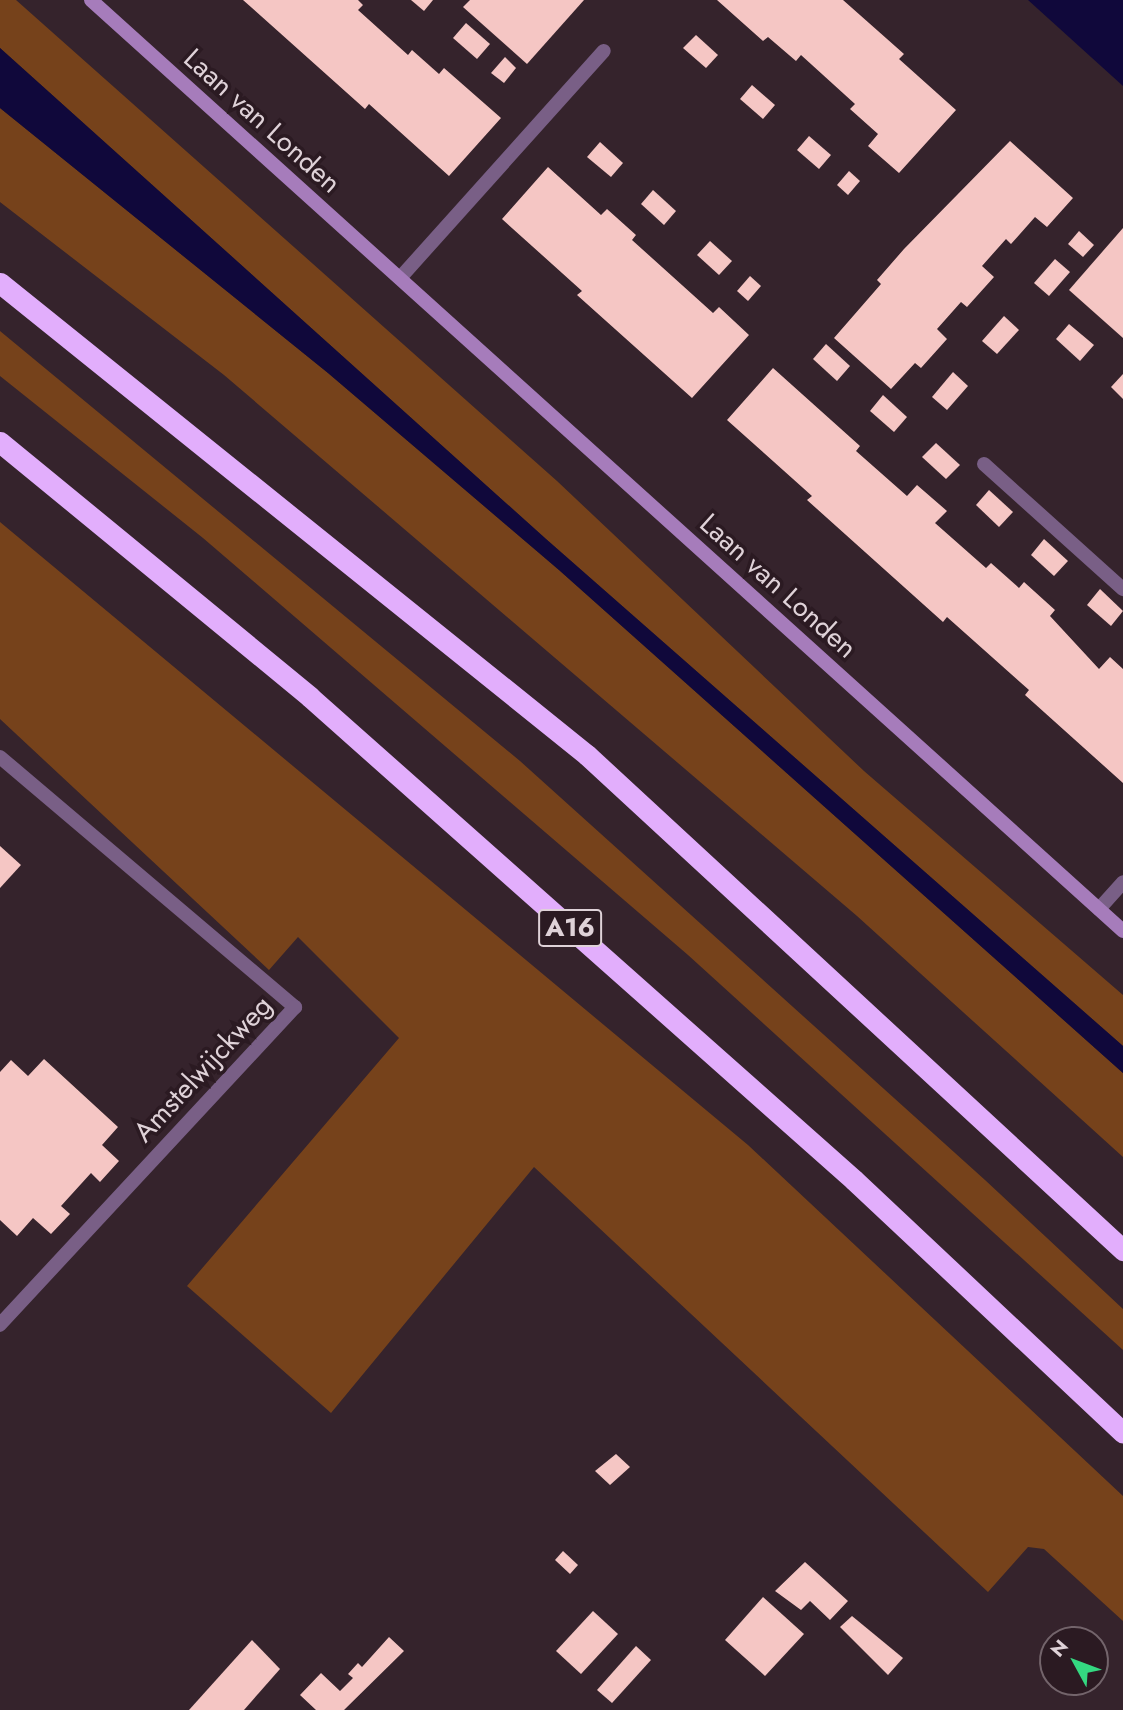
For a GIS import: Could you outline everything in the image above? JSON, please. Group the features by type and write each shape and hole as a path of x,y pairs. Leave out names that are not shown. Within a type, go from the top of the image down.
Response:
{"highway":[{"path":"0,283 587,755 1123,1250"},
{"name":"A16","path":"0,442 310,697 854,1180 1123,1433"}],"street":[{"name":"Laan van Londen","path":"91,0 1123,931"},
{"path":"400,278 604,51"},
{"path":"984,464 1123,589"},
{"name":"Amstelwijckweg","path":"0,757 295,1007 0,1325"},
{"path":"1099,909 1123,882"}],"shaded area":[{"path":"0,0 16,0 557,481 864,771 1123,995 1123,1046 546,539 0,48"},
{"path":"1028,0 1123,0 1123,86"},
{"path":"0,48 546,539 1123,1046 1123,1073 559,570 328,373 0,108"},
{"path":"0,108 328,373 559,570 1123,1073 1123,1157 857,916 224,375 0,202"},
{"path":"0,331 520,761 985,1180 1123,1309 1123,1350 688,955 203,538 0,376"},
{"path":"0,522 748,1145 1123,1496 1123,1621 1044,1549 1028,1547 988,1592 534,1167 331,1413 187,1286 399,1038 298,937 269,970 0,719"}],"building":[{"path":"243,0 358,0 363,5 358,10 408,55 412,50 439,74 444,68 501,118 449,176 369,104 365,109"},
{"path":"411,0 433,0 424,11"},
{"path":"470,0 584,0 527,64 463,7"},
{"path":"717,0 843,0 904,54 899,59 956,110 899,173 868,146 878,134 850,109 855,104 801,55 796,61 768,37 763,41"},
{"path":"466,23 490,44 477,59 453,38"},
{"path":"696,35 718,55 706,68 683,48"},
{"path":"505,57 516,68 504,83 491,73"},
{"path":"752,85 775,105 763,119 740,99"},
{"path":"809,136 831,155 819,169 797,150"},
{"path":"1010,141 1073,198 1047,227 1035,217 1011,244 1006,239 982,266 994,277 967,307 961,302 937,329 947,339 921,368 915,363 891,389 834,338 881,284 877,280 904,249"},
{"path":"600,142 623,163 611,177 587,157"},
{"path":"548,167 601,215 607,209 636,235 632,240 713,313 719,307 749,335 692,398 577,295 582,291 502,219"},
{"path":"849,171 860,181 848,195 837,185"},
{"path":"653,190 676,211 664,225 641,204"},
{"path":"1123,228 1123,338 1069,290"},
{"path":"1079,231 1094,245 1083,257 1068,244"},
{"path":"710,241 732,261 719,275 697,255"},
{"path":"1055,259 1070,272 1049,296 1034,283"},
{"path":"750,276 761,286 748,301 737,291"},
{"path":"1004,316 1019,330 997,354 982,341"},
{"path":"1069,324 1094,345 1080,361 1056,339"},
{"path":"826,344 850,366 837,381 813,359"},
{"path":"773,368 860,446 856,451 907,496 917,485 947,511 935,523 986,568 991,563 1019,588 1024,582 1055,610 1050,616 1099,669 1110,657 1123,669 1123,783 1025,695 1029,690 947,617 943,622 807,500 812,496 727,420"},
{"path":"953,372 968,386 947,410 932,397"},
{"path":"1123,374 1123,399 1111,387"},
{"path":"883,395 907,417 894,432 870,411"},
{"path":"936,443 960,465 946,479 922,457"},
{"path":"989,490 1013,512 999,527 976,505"},
{"path":"1044,539 1068,561 1054,576 1031,555"},
{"path":"1100,589 1123,611 1111,626 1087,605"},
{"path":"0,846 21,865 0,888"},
{"path":"44,1059 118,1127 102,1145 119,1161 100,1182 91,1173 61,1206 70,1214 51,1234 33,1218 17,1236 0,1220 0,1072 11,1060 28,1076"},
{"path":"616,1454 630,1467 610,1485 595,1471"},
{"path":"563,1551 578,1565 570,1574 555,1560"},
{"path":"805,1562 848,1601 830,1620 810,1601 801,1610 775,1591"},
{"path":"763,1597 804,1634 765,1676 725,1640"},
{"path":"593,1611 618,1634 581,1674 556,1651"},
{"path":"852,1616 903,1658 888,1675 840,1627"},
{"path":"389,1637 404,1651 344,1710 316,1710 300,1695 321,1673 340,1691 353,1678 348,1674 358,1663 362,1667"},
{"path":"252,1640 280,1669 244,1710 189,1710"},
{"path":"636,1646 651,1660 612,1703 597,1690"}]}
